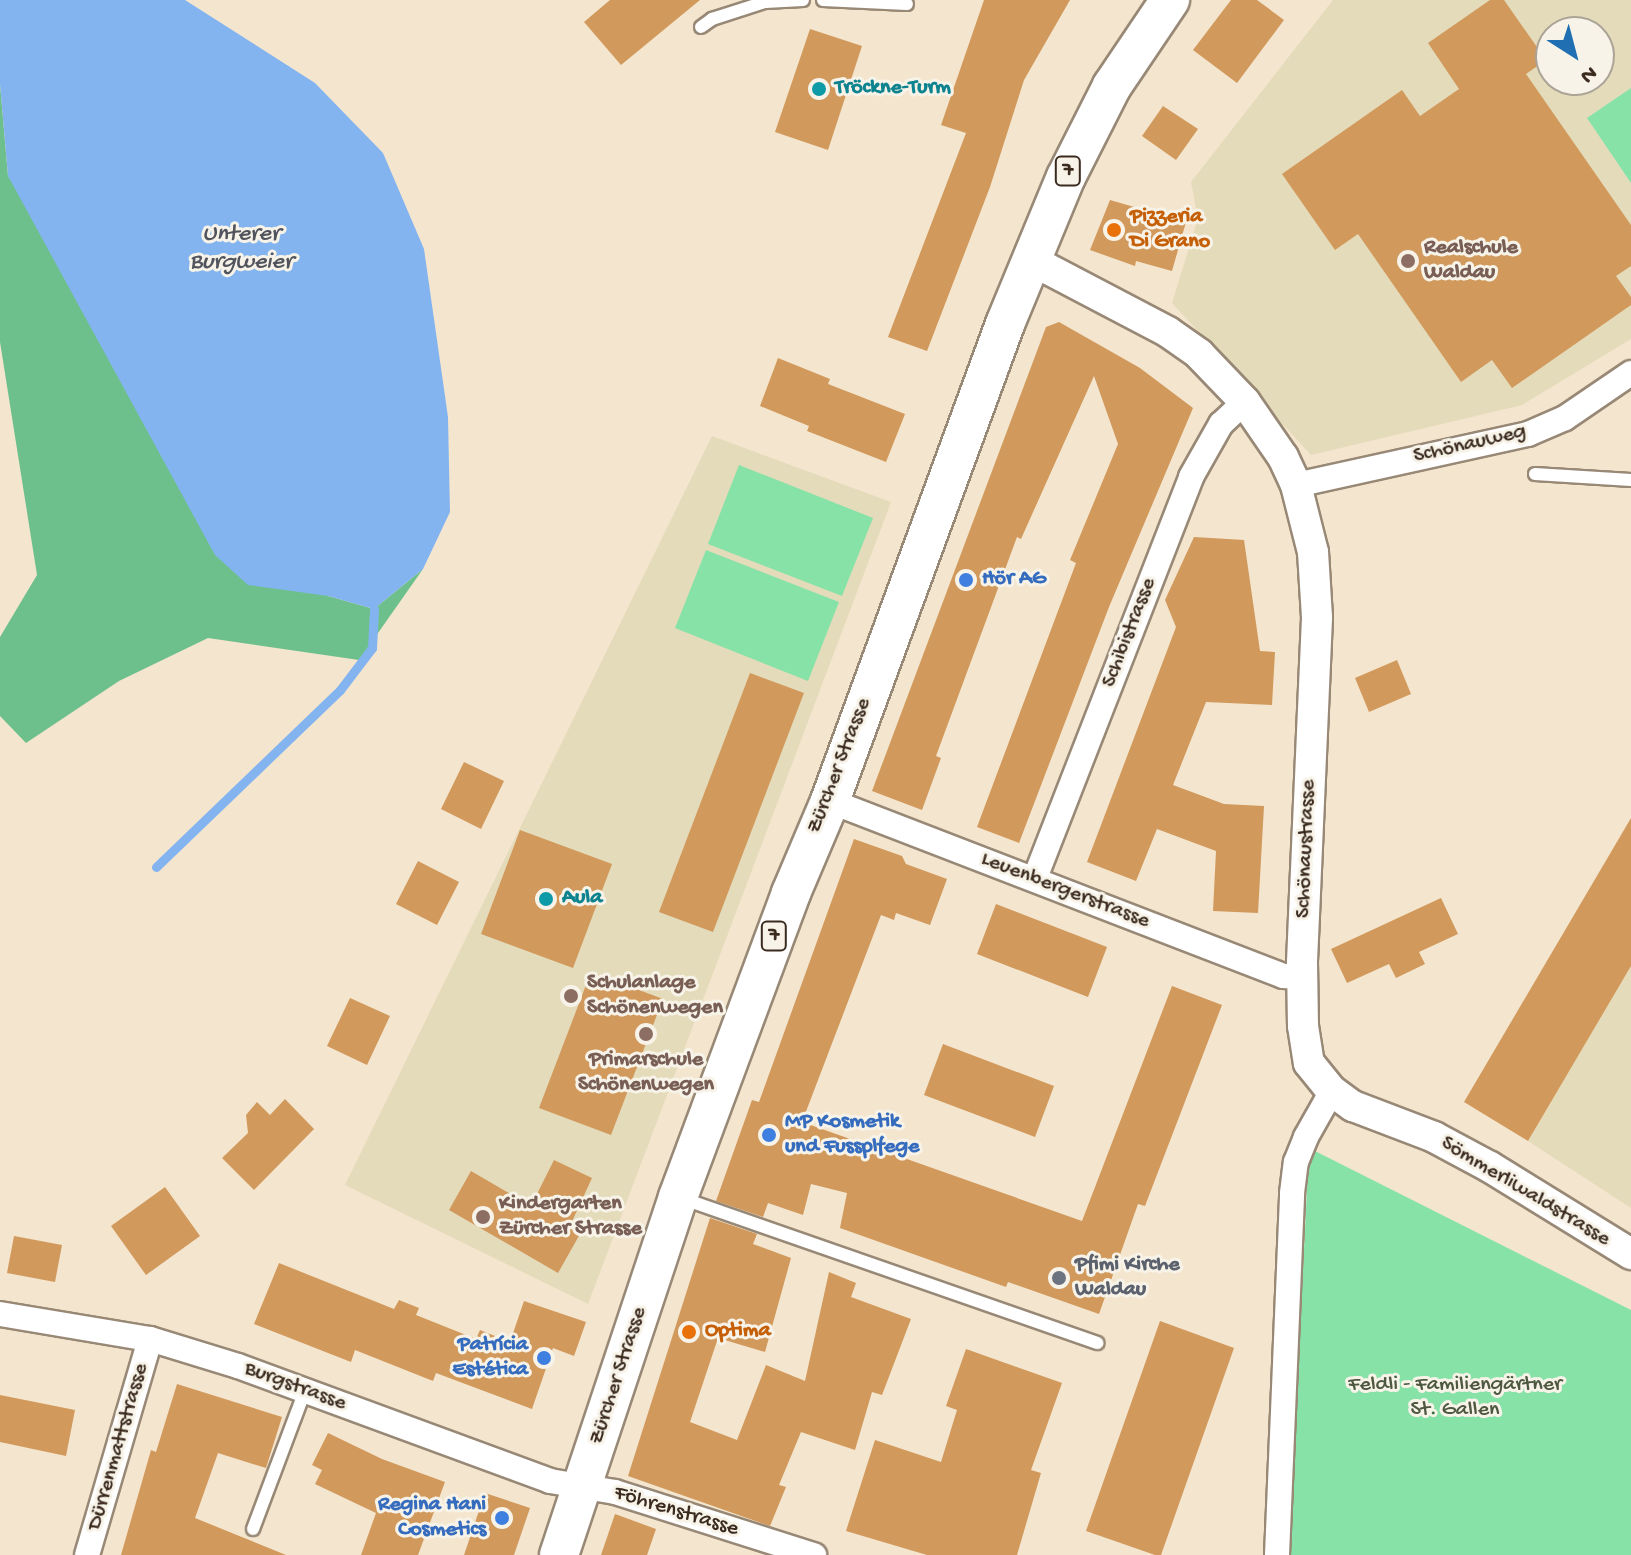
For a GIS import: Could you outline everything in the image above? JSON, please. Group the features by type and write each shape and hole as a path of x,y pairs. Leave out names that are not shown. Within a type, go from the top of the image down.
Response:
{"main road":[{"name":"Zürcher Strasse","path":"559,1555 678,1197 785,907 830,801 940,493 1031,260 1066,177 1112,86 1170,0"}],"street":[{"name":"Schönaustrasse","path":"1031,260 1168,332 1199,354 1245,402 1283,457 1296,485 1313,552 1317,618 1302,977 1303,1026 1309,1063 1332,1091"},
{"name":"Schönauweg","path":"1296,485 1528,434 1565,418 1631,373"},
{"name":"Schibistrasse","path":"1035,878 1191,477 1221,424 1245,402"},
{"name":"Leuenbergerstrasse","path":"830,801 1283,976 1302,977"},
{"name":"Sömmerliwaldstrasse","path":"1332,1091 1366,1112 1434,1137 1490,1167 1631,1254"},
{"path":"1277,1555 1292,1193 1296,1162 1332,1091"},
{"name":"Burgstrasse","path":"0,1314 150,1339 305,1391 550,1481 583,1486"},
{"name":"Dürrenmattstrasse","path":"87,1555 150,1339"},
{"name":"Föhrenstrasse","path":"583,1486 615,1492 814,1555"}],"lane":[{"path":"701,27 712,19 765,2 803,0"},
{"path":"823,0 907,4"},
{"path":"1535,474 1631,480"},
{"path":"678,1197 1098,1343"},
{"path":"253,1529 305,1391"}],"shaded area":[{"name":"Realschule Waldau","path":"1333,0 1631,0 1631,339 1522,405 1311,455 1172,303 1198,219 1191,182"},
{"name":"Schulanlage Schönenwegen","path":"712,436 891,502 588,1304 345,1185"},
{"path":"1631,966 1631,1208 1528,1141"}],"green space":[{"path":"0,84 8,176 328,596 374,609 423,569 359,660 208,638 119,681 26,743 0,716 0,637 37,575 0,342"},
{"path":"1631,88 1631,183 1587,118"},
{"path":"739,465 873,518 842,596 708,544"},
{"path":"706,550 839,602 808,681 675,628"},
{"name":"Feldli - Familiengärtner St. Gallen","path":"1309,1148 1631,1310 1631,1555 1289,1555"}],"water":[{"name":"Unterer Burgweier","path":"0,0 185,0 315,83 383,153 424,249 448,417 450,512 423,569 374,609 328,596 248,585 215,555 8,176 0,84"}],"building":[{"path":"610,0 700,0 621,65 584,22"},
{"path":"984,0 1070,0 1024,80 990,187 927,351 888,337 966,133 941,125"},
{"path":"1231,0 1257,0 1284,20 1237,83 1193,50"},
{"path":"1490,0 1504,0 1535,44 1535,68 1526,74 1535,87 1535,96 1541,96 1631,225 1631,266 1616,276 1631,297 1631,305 1512,388 1492,360 1461,382 1358,234 1335,250 1282,174 1402,90 1420,116 1459,89 1428,43"},
{"name":"Tröckne-Turm","path":"810,29 862,46 828,150 775,132"},
{"path":"1163,106 1198,129 1176,160 1142,136"},
{"path":"1110,200 1186,222 1172,271 1136,261 1135,266 1090,250"},
{"path":"1059,322 1140,368 1193,408 1109,607 1019,843 977,827 1076,563 1070,560 1118,444 1094,376 1021,539 1017,537 936,756 941,758 922,810 872,791 1046,327"},
{"path":"778,358 830,379 828,384 905,414 886,462 807,431 809,426 760,406"},
{"path":"1194,537 1244,540 1260,651 1275,652 1272,705 1206,702 1173,785 1224,804 1264,806 1258,913 1213,911 1216,851 1157,829 1136,881 1087,862 1176,627 1165,600"},
{"path":"1397,660 1411,694 1369,712 1355,678"},
{"path":"750,673 804,693 713,932 659,912"},
{"path":"464,762 504,781 481,829 441,809"},
{"path":"1631,818 1631,966 1528,1141 1464,1102"},
{"name":"Aula","path":"520,830 612,864 573,968 481,934"},
{"path":"854,839 902,856 906,864 947,879 930,925 896,913 894,920 881,915 802,1122 1082,1221 1172,986 1222,1005 1145,1206 1138,1204 1099,1314 1008,1282 1006,1287 840,1228 847,1193 811,1184 803,1215 768,1203 763,1217 716,1201 752,1100 759,1102"},
{"path":"418,861 459,882 437,925 396,904"},
{"path":"1441,898 1458,934 1419,952 1425,964 1396,978 1389,964 1347,983 1331,949"},
{"path":"996,904 1107,947 1088,997 977,954"},
{"path":"591,972 663,999 611,1135 539,1108"},
{"path":"350,998 390,1016 367,1065 327,1046"},
{"path":"943,1044 1054,1086 1035,1137 924,1095"},
{"path":"285,1099 314,1129 254,1190 222,1158 248,1133 246,1115 257,1102 270,1115"},
{"path":"554,1160 592,1178 569,1228 580,1234 558,1273 449,1210 471,1171 531,1206"},
{"path":"165,1187 200,1236 146,1275 111,1226"},
{"path":"710,1218 757,1234 753,1244 791,1258 765,1352 718,1338 690,1422 737,1440 766,1365 805,1381 829,1272 856,1283 851,1297 911,1319 882,1395 872,1392 855,1450 801,1432 779,1485 786,1487 770,1526 628,1476"},
{"path":"14,1236 62,1245 55,1282 7,1273"},
{"path":"279,1263 394,1309 399,1300 419,1308 416,1315 476,1339 480,1330 510,1342 524,1301 586,1322 574,1356 553,1348 532,1409 436,1373 433,1381 355,1350 351,1362 254,1324"},
{"path":"1160,1321 1234,1348 1161,1555 1155,1555 1086,1531"},
{"path":"966,1349 1062,1383 1031,1470 1041,1473 1017,1555 927,1555 846,1531 875,1440 941,1462 957,1410 946,1406"},
{"path":"177,1384 282,1417 266,1468 218,1453 195,1518 286,1555 121,1555 151,1450 156,1452"},
{"path":"0,1395 75,1410 66,1456 0,1442"},
{"path":"328,1433 382,1459 445,1482 418,1555 361,1555 376,1513 315,1484 322,1470 312,1465"},
{"path":"485,1493 530,1508 514,1555 464,1555"},
{"path":"615,1514 656,1529 647,1555 601,1555"}],"waterway":[{"path":"156,867 340,690 372,648 374,609"}],"place":[{"name":"Tröckne-Turm","path":"819,89"},
{"name":"Pizzeria Di Grano","path":"1114,230"},
{"name":"Realschule Waldau","path":"1408,261"},
{"name":"Hör AG","path":"966,580"},
{"name":"Aula","path":"546,899"},
{"name":"Schulanlage Schönenwegen","path":"571,996"},
{"name":"Primarschule Schönenwegen","path":"646,1034"},
{"name":"MP Kosmetik und Fussplfege","path":"769,1135"},
{"name":"Kindergarten Zürcher Strasse","path":"483,1217"},
{"name":"Pfimi Kirche Waldau","path":"1059,1278"},
{"name":"Optima","path":"689,1332"},
{"name":"Patrícia Estética","path":"544,1358"},
{"name":"Regina Hani Cosmetics","path":"502,1518"}]}
